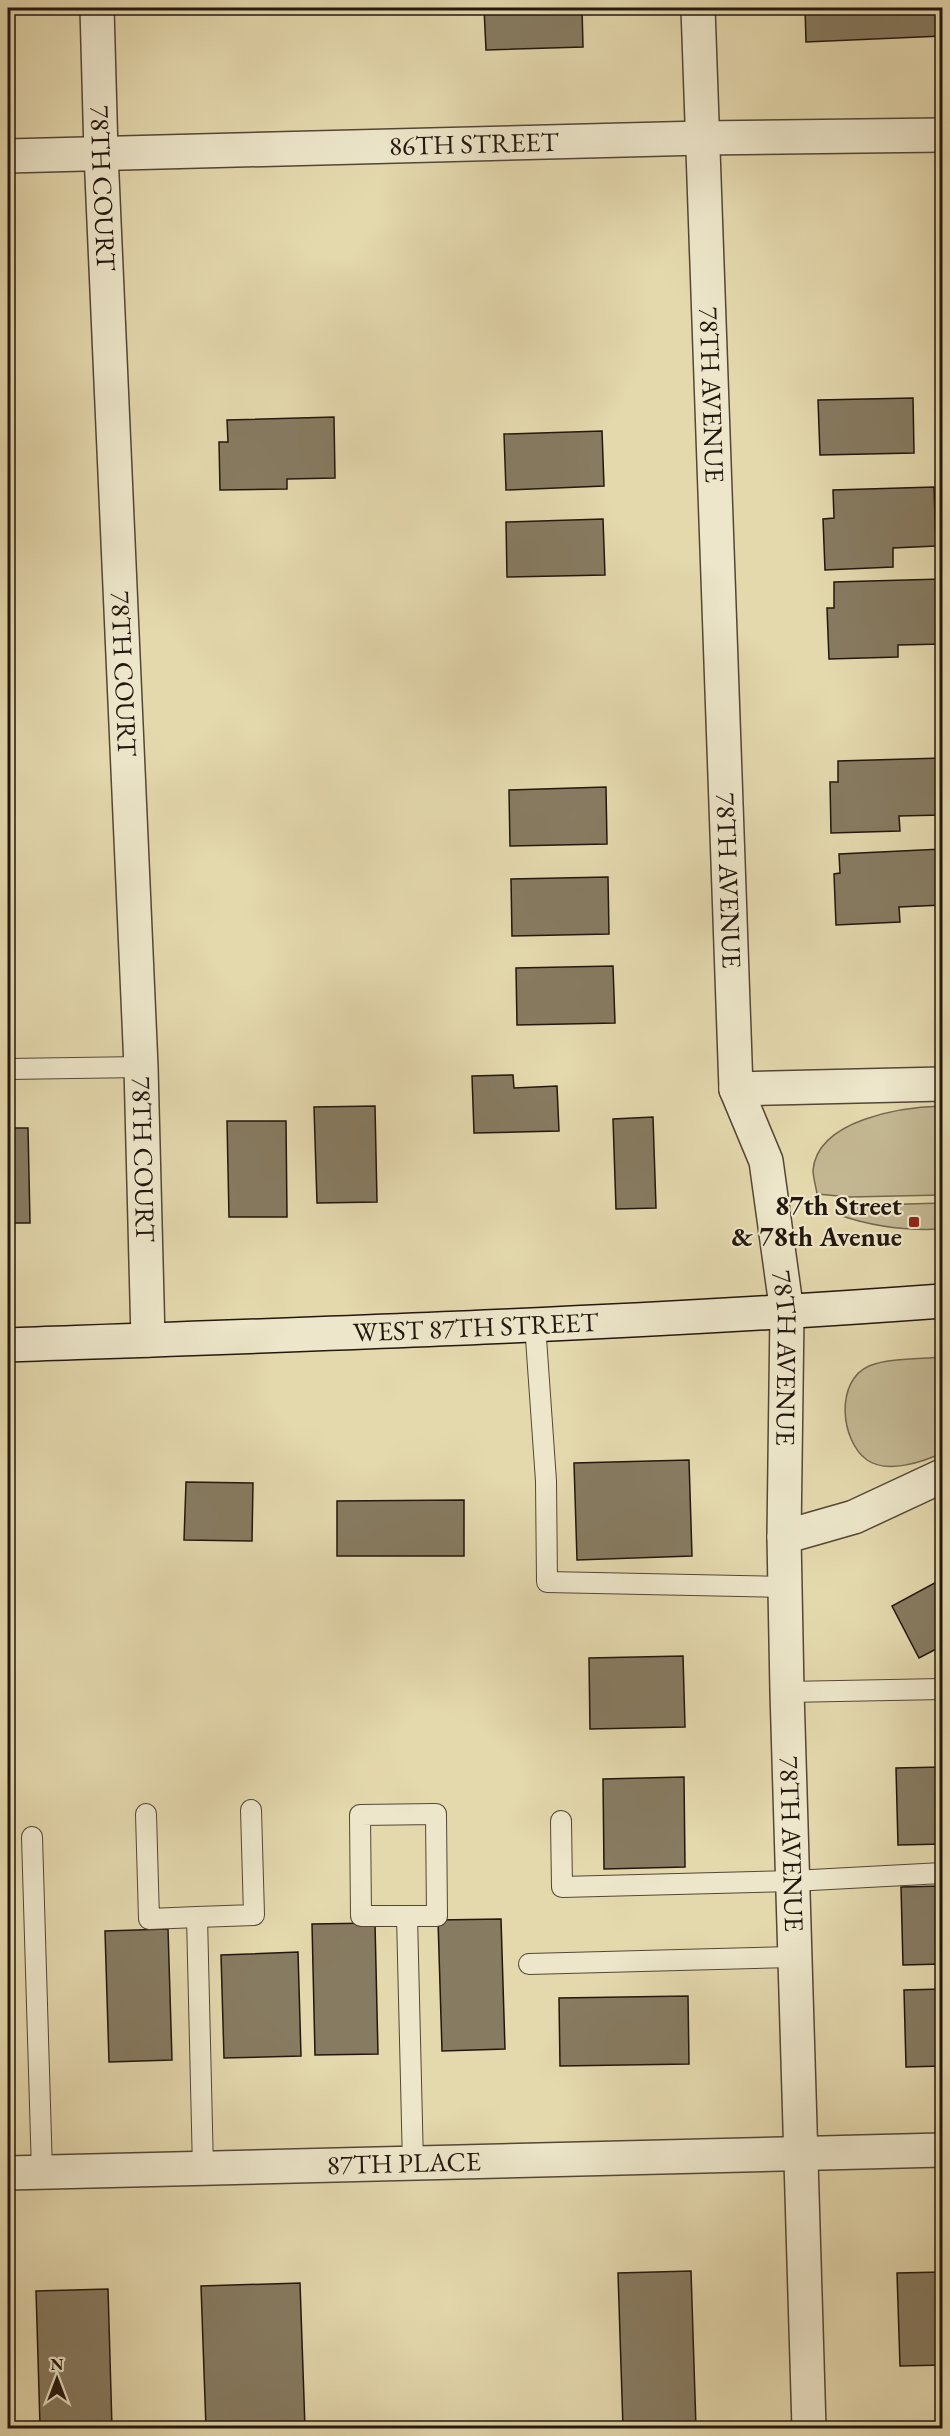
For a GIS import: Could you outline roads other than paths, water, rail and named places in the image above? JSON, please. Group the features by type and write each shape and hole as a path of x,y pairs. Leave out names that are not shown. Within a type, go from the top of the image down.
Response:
{"street":[{"name":"78TH COURT","path":"97,8 101,153 141,1067 148,1340"},
{"name":"78TH AVENUE","path":"698,8 736,1089 766,1161 787,1313 784,1536 787,1692 793,1957 809,2428"},
{"name":"86TH STREET","path":"8,156 702,138 942,135"},
{"path":"736,1089 942,1084"},
{"name":"WEST 87TH STREET","path":"8,1345 787,1313 942,1301"},
{"path":"784,1536 854,1517 942,1476"},
{"name":"87TH PLACE","path":"8,2173 942,2150"}],"lane":[{"path":"8,1069 141,1067"},
{"path":"535,1324 546,1481 547,1582 785,1587"},
{"path":"787,1692 942,1689"},
{"path":"146,1814 149,1919 254,1915 251,1810"},
{"path":"436,1814 437,1916 407,1916 361,1916 360,1815 436,1814"},
{"path":"561,1821 562,1887 793,1881 942,1873"},
{"path":"32,1837 42,2172"},
{"path":"407,1916 413,2164"},
{"path":"197,1917 203,2169"},
{"path":"529,1964 793,1957"}],"place":[{"name":"87th Street & 78th Avenue","path":"914,1222"}]}
